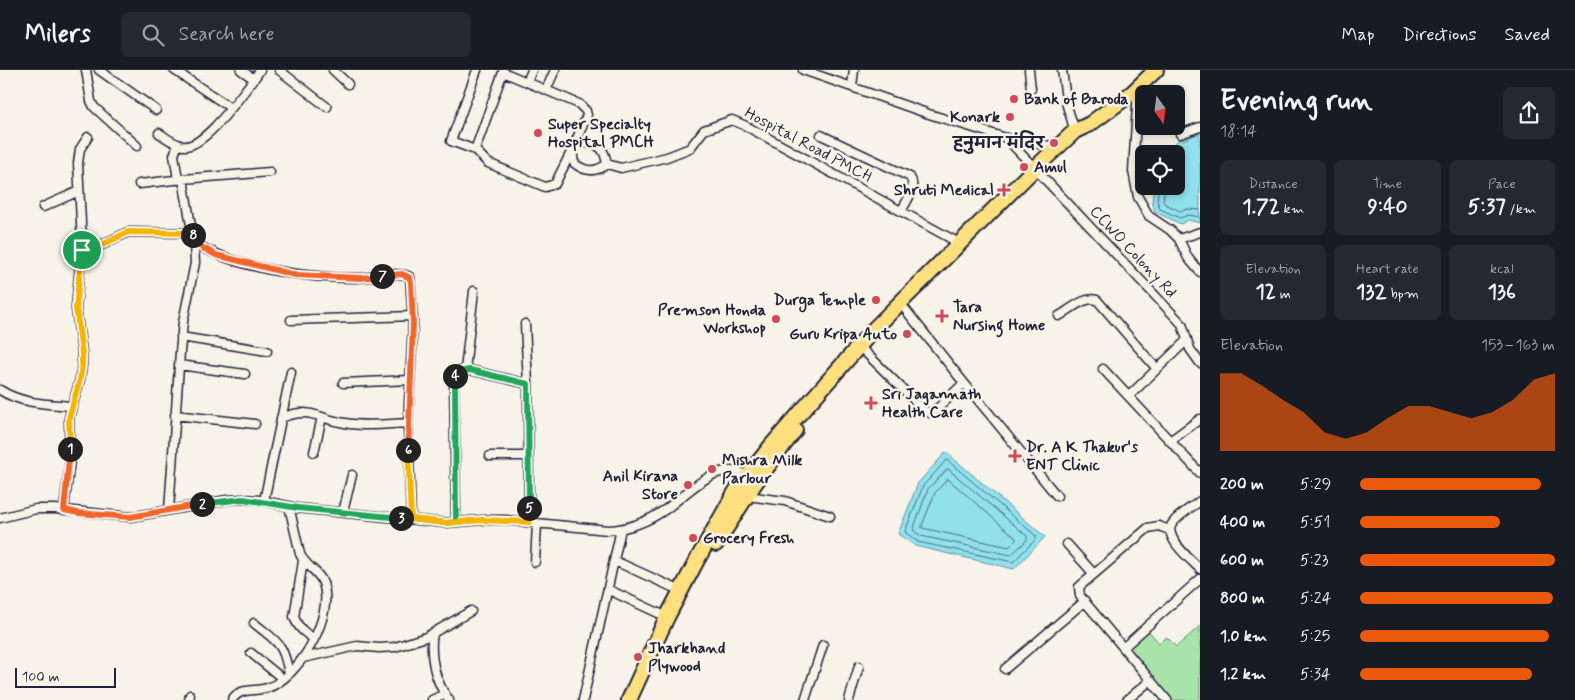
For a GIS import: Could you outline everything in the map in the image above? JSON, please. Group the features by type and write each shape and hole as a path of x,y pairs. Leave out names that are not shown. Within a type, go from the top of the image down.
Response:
{"highway":[{"path":"1141,85 1156,70"},
{"path":"639,700 683,604 719,539 747,496 751,479 839,368 889,320 959,243 1037,170 1078,138 1090,124 1135,90"},
{"path":"629,700 681,591 726,508 821,399 865,352 889,320 905,309 1037,170 1056,147 1074,131 1090,124"}],"street":[{"path":"86,70 91,101 94,107 137,146"},
{"path":"99,70 156,110"},
{"path":"174,70 231,108"},
{"path":"241,70 254,79"},
{"path":"159,133 184,146 196,144 231,108 260,70"},
{"path":"279,70 327,107"},
{"path":"332,70 348,84"},
{"path":"475,150 505,72 578,104 587,114 555,184 546,187 488,163 475,150 451,141 477,70"},
{"path":"526,82 532,70"},
{"path":"546,90 555,70"},
{"path":"803,70 929,114 1006,138 1056,147"},
{"path":"852,86 854,70"},
{"path":"1029,70 1031,89"},
{"path":"1062,70 1067,106 1074,131"},
{"path":"1140,85 1142,70"},
{"name":"Hospital Road PMCH","path":"607,164 620,168 667,157 690,148 704,130 732,120 902,210 959,243"},
{"path":"1185,132 1200,126"},
{"path":"821,135 910,177 913,182 913,188 902,210"},
{"path":"1136,135 1133,171 1138,197 1149,216 1170,230 1179,239 1188,258 1200,272"},
{"path":"64,510 70,460 69,418 82,365 76,308 82,250 79,155 88,137"},
{"name":"CCWO Colony Rd","path":"1006,138 1182,324 1190,349 1200,363"},
{"path":"582,142 597,144 605,152 607,164 594,171 582,169 574,162 572,150 582,142"},
{"path":"169,510 178,365 195,263 194,243 174,154 178,144"},
{"path":"140,184 270,172"},
{"path":"43,207 79,191"},
{"path":"82,250 104,244 128,232 192,233"},
{"path":"1179,239 1200,232"},
{"path":"194,243 216,255 295,275 360,278 402,274 410,278 413,316 408,423 411,519"},
{"path":"465,370 474,291"},
{"path":"1059,316 1084,300 1091,298 1097,300 1157,369"},
{"path":"905,309 1057,496"},
{"path":"291,320 413,316"},
{"path":"525,324 528,384 529,522"},
{"path":"182,337 267,351"},
{"path":"1128,396 1187,340"},
{"path":"865,352 925,411 930,413 935,411 964,383"},
{"path":"178,365 245,374"},
{"path":"1103,368 1200,473"},
{"path":"456,522 454,378 457,372 465,370 528,384"},
{"path":"264,502 291,372"},
{"path":"343,383 410,380"},
{"path":"0,390 12,398 23,401 72,406"},
{"path":"281,418 291,414 308,412 346,424 408,423"},
{"path":"175,415 255,424"},
{"path":"314,452 322,417"},
{"path":"1170,441 1200,418"},
{"path":"490,456 528,456"},
{"path":"0,518 36,510 64,510 78,513 130,517 227,500 243,499 446,523 482,520 529,522 608,530 621,529 653,517 666,510 696,485 720,472 738,471 751,479"},
{"path":"343,512 352,475"},
{"path":"747,496 785,501 830,516"},
{"path":"1199,565 1175,542 1169,530 1172,523 1200,501"},
{"path":"290,506 297,544 303,561 294,617 296,624 314,639"},
{"path":"535,562 538,524"},
{"path":"1168,700 1085,601 1079,593 1079,587 1148,528 1159,526 1169,530"},
{"path":"583,700 609,590 621,529"},
{"path":"1067,544 1094,574"},
{"path":"615,560 681,591"},
{"path":"232,700 234,696 242,692 274,686 286,677 303,658 314,639 324,612 326,592 319,575 303,561"},
{"path":"1124,647 1200,579"},
{"path":"609,590 668,617"},
{"path":"1005,669 1085,601"},
{"path":"303,658 357,646 395,647 434,634 470,611"},
{"path":"254,623 279,644 283,650 286,677"},
{"path":"432,700 447,697 439,683 432,658 431,645 434,634"},
{"path":"806,700 823,645"},
{"path":"250,653 286,677"},
{"path":"849,700 859,666"},
{"path":"1127,700 1151,680"}],"green space":[{"path":"1200,626 1200,700 1173,700 1127,648 1147,629 1159,643 1167,637 1176,647"}],"water":[{"path":"1200,133 1200,223 1188,220 1181,224 1155,212 1152,201 1153,195 1185,195 1185,145 1174,145 1179,139 1183,140"},
{"path":"946,452 1045,537 1014,569 915,546 898,534 918,483"}],"place":[{"name":"Bank of Baroda","path":"1014,99"},
{"name":"Konark","path":"1010,117"},
{"name":"Super Specialty Hospital PMCH","path":"538,133"},
{"name":"हनुमान मंदिर","path":"1054,143"},
{"name":"Amul","path":"1024,167"},
{"name":"Shruti Medical","path":"1004,190"},
{"name":"Durga Temple","path":"876,300"},
{"name":"Tara Nursing Home","path":"942,316"},
{"name":"Premson Honda Workshop","path":"776,319"},
{"name":"Guru Kripa Auto","path":"907,334"},
{"name":"Sri Jagannath Health Care","path":"871,403"},
{"name":"Dr. A K Thakur's ENT Clinic","path":"1015,456"},
{"name":"Mishra Milk Parlour","path":"712,469"},
{"name":"Anil Kirana Store","path":"688,485"},
{"name":"Grocery Fresh","path":"693,538"},
{"name":"Jharkhand Plywood","path":"638,657"}],"route":[{"path":"82,250 76,308 82,365 69,418 70,460 64,510 78,513 130,517 182,507 243,499 325,511 446,523 456,522 454,378 457,372 470,370 528,384 529,522 482,520 446,523 411,519 408,423 413,323 411,283 407,275 360,278 295,275 216,255 194,243 192,233 128,232 94,248 82,250"}]}
